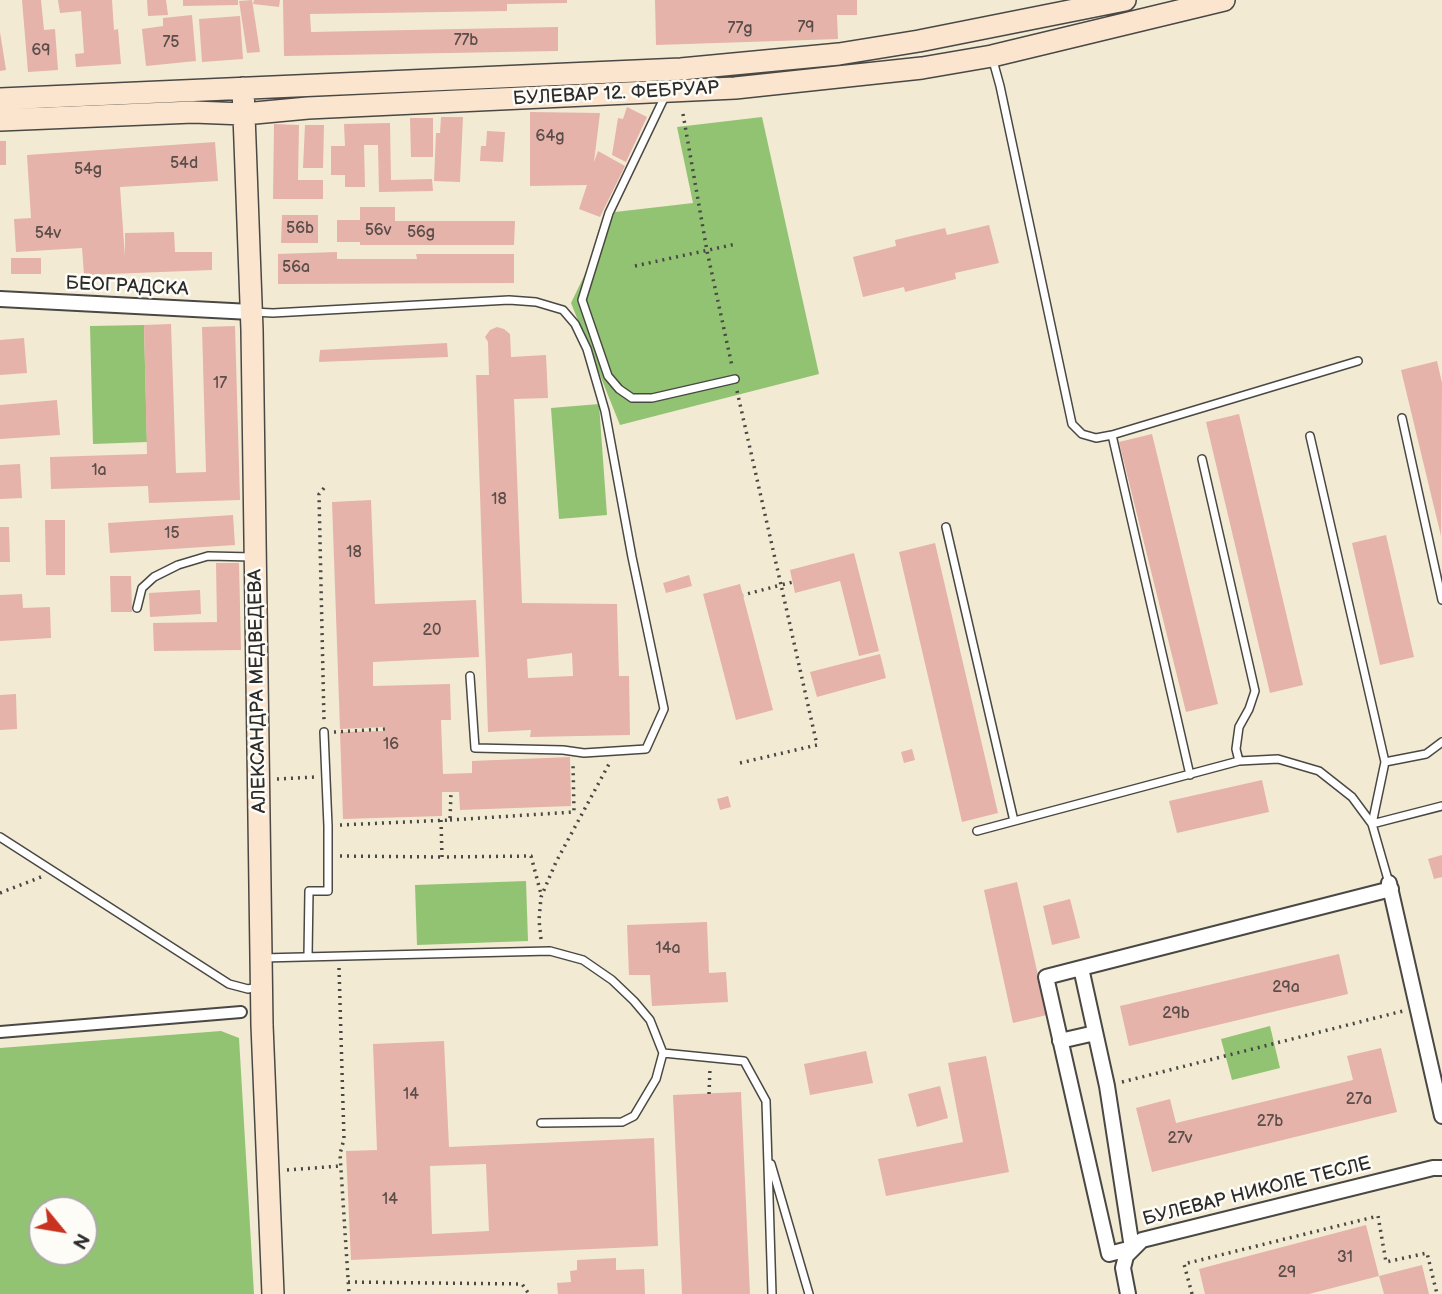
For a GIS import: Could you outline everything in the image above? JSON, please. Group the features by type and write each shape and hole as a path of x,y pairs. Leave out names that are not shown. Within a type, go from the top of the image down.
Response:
{"main road":[{"name":"БУЛЕВАР 12. ФЕБРУАР","path":"0,99 681,69 839,54 1125,0"},
{"name":"БУЛЕВАР 12. ФЕБРУАР","path":"0,120 193,112 244,114 307,108 735,88 922,68 992,56 1224,0"},
{"name":"АЛЕКСАНДРА МЕДВЕДЕВА","path":"243,88 251,312 261,958 273,1294"}],"street":[{"path":"1101,3 1104,30"},
{"name":"БЕОГРАДСКА","path":"0,299 251,312"},
{"path":"1081,968 1107,1086 1132,1248 1109,1254 1046,977 1390,886 1442,1116"},
{"path":"0,1032 241,1012"},
{"path":"1060,1041 1095,1033"},
{"name":"БУЛЕВАР НИКОЛЕ ТЕСЛЕ","path":"1128,1294 1123,1268 1126,1256 1132,1248 1147,1239 1433,1168 1442,1168"}],"lane":[{"path":"992,56 1072,424 1082,435 1096,438 1112,435 1358,361"},
{"path":"667,91 609,213 582,300 608,376 632,398 652,398 735,379"},
{"path":"251,312 509,300 536,302 563,310 575,324 587,349 606,411 632,557 664,709 646,749 577,752 475,748 470,676"},
{"path":"1402,418 1442,600"},
{"path":"1112,435 1190,775"},
{"path":"1310,436 1385,762 1372,824"},
{"path":"1202,459 1255,691 1239,727 1236,749 1239,761"},
{"path":"946,527 1014,821"},
{"path":"137,608 142,588 154,577 178,565 208,556 256,557"},
{"path":"308,956 309,891 328,891 324,733"},
{"path":"1385,762 1426,754 1442,742"},
{"path":"977,831 1239,761 1278,759 1319,771 1352,797 1372,824 1390,886"},
{"path":"1372,824 1442,806"},
{"path":"0,837 229,984 248,989 262,986"},
{"path":"261,958 550,951 583,960 612,980 650,1020 663,1053 656,1079 634,1116 622,1122 541,1123"},
{"path":"663,1053 744,1061 766,1101 772,1294"},
{"path":"768,1154 809,1294"}],"path":[{"path":"682,114 707,251 817,745 740,764"},
{"path":"635,266 736,244"},
{"path":"324,488 319,494 324,733 385,729"},
{"path":"743,595 793,582"},
{"path":"574,812 573,759 577,752"},
{"path":"542,951 538,920 541,897 615,752"},
{"path":"270,779 326,777"},
{"path":"450,820 451,792"},
{"path":"339,836 339,825 574,812 582,814"},
{"path":"441,820 442,857"},
{"path":"340,846 340,857 531,856 541,897"},
{"path":"0,894 53,872"},
{"path":"339,955 344,1139 340,1166 349,1294"},
{"path":"1107,1086 1418,1007"},
{"path":"709,1094 710,1058"},
{"path":"267,1172 340,1166"},
{"path":"1192,1294 1184,1264 1378,1216 1386,1262 1427,1253 1437,1294"},
{"path":"348,1282 522,1284 529,1294"}],"green space":[{"path":"762,117 819,374 620,425 571,303 615,212 693,203 677,127"},
{"path":"144,325 147,442 93,444 90,326"},
{"path":"599,404 607,515 559,519 551,408"},
{"path":"526,881 528,941 417,945 415,885"},
{"path":"1270,1026 1280,1068 1232,1080 1221,1039"},
{"path":"221,1031 239,1038 254,1294 0,1294 0,1048"}],"building":[{"path":"22,0 41,0 44,30 55,29 58,70 28,72"},
{"path":"58,0 112,0 114,30 118,29 121,64 76,67 75,54 84,53 81,11 60,13"},
{"path":"147,0 166,0 168,15 148,16"},
{"path":"183,0 238,0 238,5 183,6"},
{"path":"252,0 260,52 247,53 239,1"},
{"path":"254,0 280,0 279,7 253,4"},
{"path":"283,0 567,0 567,3 507,4 507,11 310,14 311,32 558,27 558,51 284,56"},
{"path":"655,0 857,0 857,15 837,15 838,39 656,45"},
{"path":"192,15 196,61 146,66 142,29 163,26 163,18"},
{"path":"240,16 243,59 202,62 199,19"},
{"path":"0,32 6,70 0,71"},
{"path":"627,107 647,117 626,162 612,155 618,118 623,119"},
{"path":"530,112 600,113 594,162 598,151 625,166 600,217 579,209 587,185 530,186"},
{"path":"441,117 463,117 460,182 434,181 436,133 440,133"},
{"path":"410,118 433,118 433,157 411,157"},
{"path":"390,123 391,180 432,179 433,191 379,192 378,145 364,145 365,187 345,187 345,175 331,175 331,146 345,146 344,124"},
{"path":"274,124 299,125 298,180 323,180 323,199 273,199"},
{"path":"305,125 324,125 323,168 303,168"},
{"path":"487,131 505,132 503,162 480,161 481,146 486,146"},
{"path":"0,141 6,141 6,165 0,165"},
{"path":"215,142 218,181 120,187 125,257 125,233 174,232 175,252 212,252 212,270 84,275 82,248 16,252 14,219 31,218 27,155"},
{"path":"360,207 395,207 395,221 515,221 514,245 360,245 360,242 337,242 337,220 360,220"},
{"path":"282,215 318,215 318,243 281,243"},
{"path":"989,225 999,263 955,273 956,279 905,292 904,287 863,297 853,257 896,246 895,240 945,228 947,235"},
{"path":"337,252 337,259 417,259 416,254 514,254 514,283 278,284 278,254"},
{"path":"11,258 41,258 41,274 11,274"},
{"path":"171,324 176,473 206,472 202,327 235,326 240,500 149,503 148,486 51,489 50,457 147,454 144,325"},
{"path":"497,327 510,334 511,357 546,355 548,398 514,399 522,603 617,604 619,676 629,676 630,735 530,737 531,730 488,732 476,375 489,375 488,342 485,337 490,330","holes":["572,653 573,676 528,678 527,659"]},
{"path":"24,338 27,373 0,375 0,340"},
{"path":"447,343 448,357 319,362 320,350"},
{"path":"1437,361 1442,383 1441,536 1401,370"},
{"path":"57,400 60,435 0,439 0,405"},
{"path":"1239,414 1303,685 1270,693 1206,422"},
{"path":"1152,434 1218,704 1186,712 1119,442"},
{"path":"20,464 22,498 0,499 0,465"},
{"path":"371,500 375,604 476,600 479,657 373,662 373,686 450,684 451,720 441,720 443,774 472,773 472,761 570,757 571,806 460,810 459,792 442,792 442,816 343,819 340,732 385,731 385,727 340,729 332,502"},
{"path":"233,515 235,545 110,553 108,523"},
{"path":"45,520 65,520 65,575 46,575"},
{"path":"0,527 9,527 10,562 0,562"},
{"path":"1386,535 1414,657 1380,665 1352,543"},
{"path":"935,543 998,813 962,822 899,552"},
{"path":"854,553 879,651 859,656 840,581 795,593 790,570"},
{"path":"216,563 239,563 241,650 154,651 153,623 217,622"},
{"path":"689,575 692,586 666,593 663,583"},
{"path":"110,576 131,576 132,612 111,612"},
{"path":"740,584 773,710 736,720 703,594"},
{"path":"200,590 201,614 150,617 149,593"},
{"path":"22,594 23,608 50,607 51,638 0,641 0,595"},
{"path":"880,654 886,678 817,697 810,672"},
{"path":"16,694 17,729 0,730 0,695"},
{"path":"912,749 915,760 904,763 901,752"},
{"path":"1262,780 1269,812 1177,833 1169,801"},
{"path":"728,796 731,807 720,810 717,799"},
{"path":"1442,855 1442,877 1434,879 1428,859"},
{"path":"1017,882 1047,1015 1013,1023 984,890"},
{"path":"1070,899 1080,938 1052,945 1043,906"},
{"path":"707,922 709,973 726,972 728,1002 652,1006 650,975 629,975 627,925"},
{"path":"1339,954 1348,994 1129,1046 1120,1006"},
{"path":"444,1041 449,1147 654,1138 658,1246 351,1260 346,1151 377,1150 373,1044","holes":["486,1164 489,1231 432,1234 430,1166"]},
{"path":"1381,1048 1397,1112 1152,1172 1136,1108 1170,1099 1176,1123 1353,1080 1347,1056"},
{"path":"866,1051 873,1083 810,1095 804,1064"},
{"path":"986,1056 1009,1172 886,1196 878,1159 963,1142 948,1063"},
{"path":"940,1086 948,1118 917,1127 908,1094"},
{"path":"741,1092 750,1294 682,1294 673,1095"},
{"path":"1366,1225 1379,1276 1309,1294 1205,1294 1199,1269"},
{"path":"616,1258 616,1270 644,1269 645,1294 558,1294 557,1283 571,1282 570,1271 577,1270 577,1260"},
{"path":"1422,1265 1429,1294 1384,1294 1379,1276"}]}
